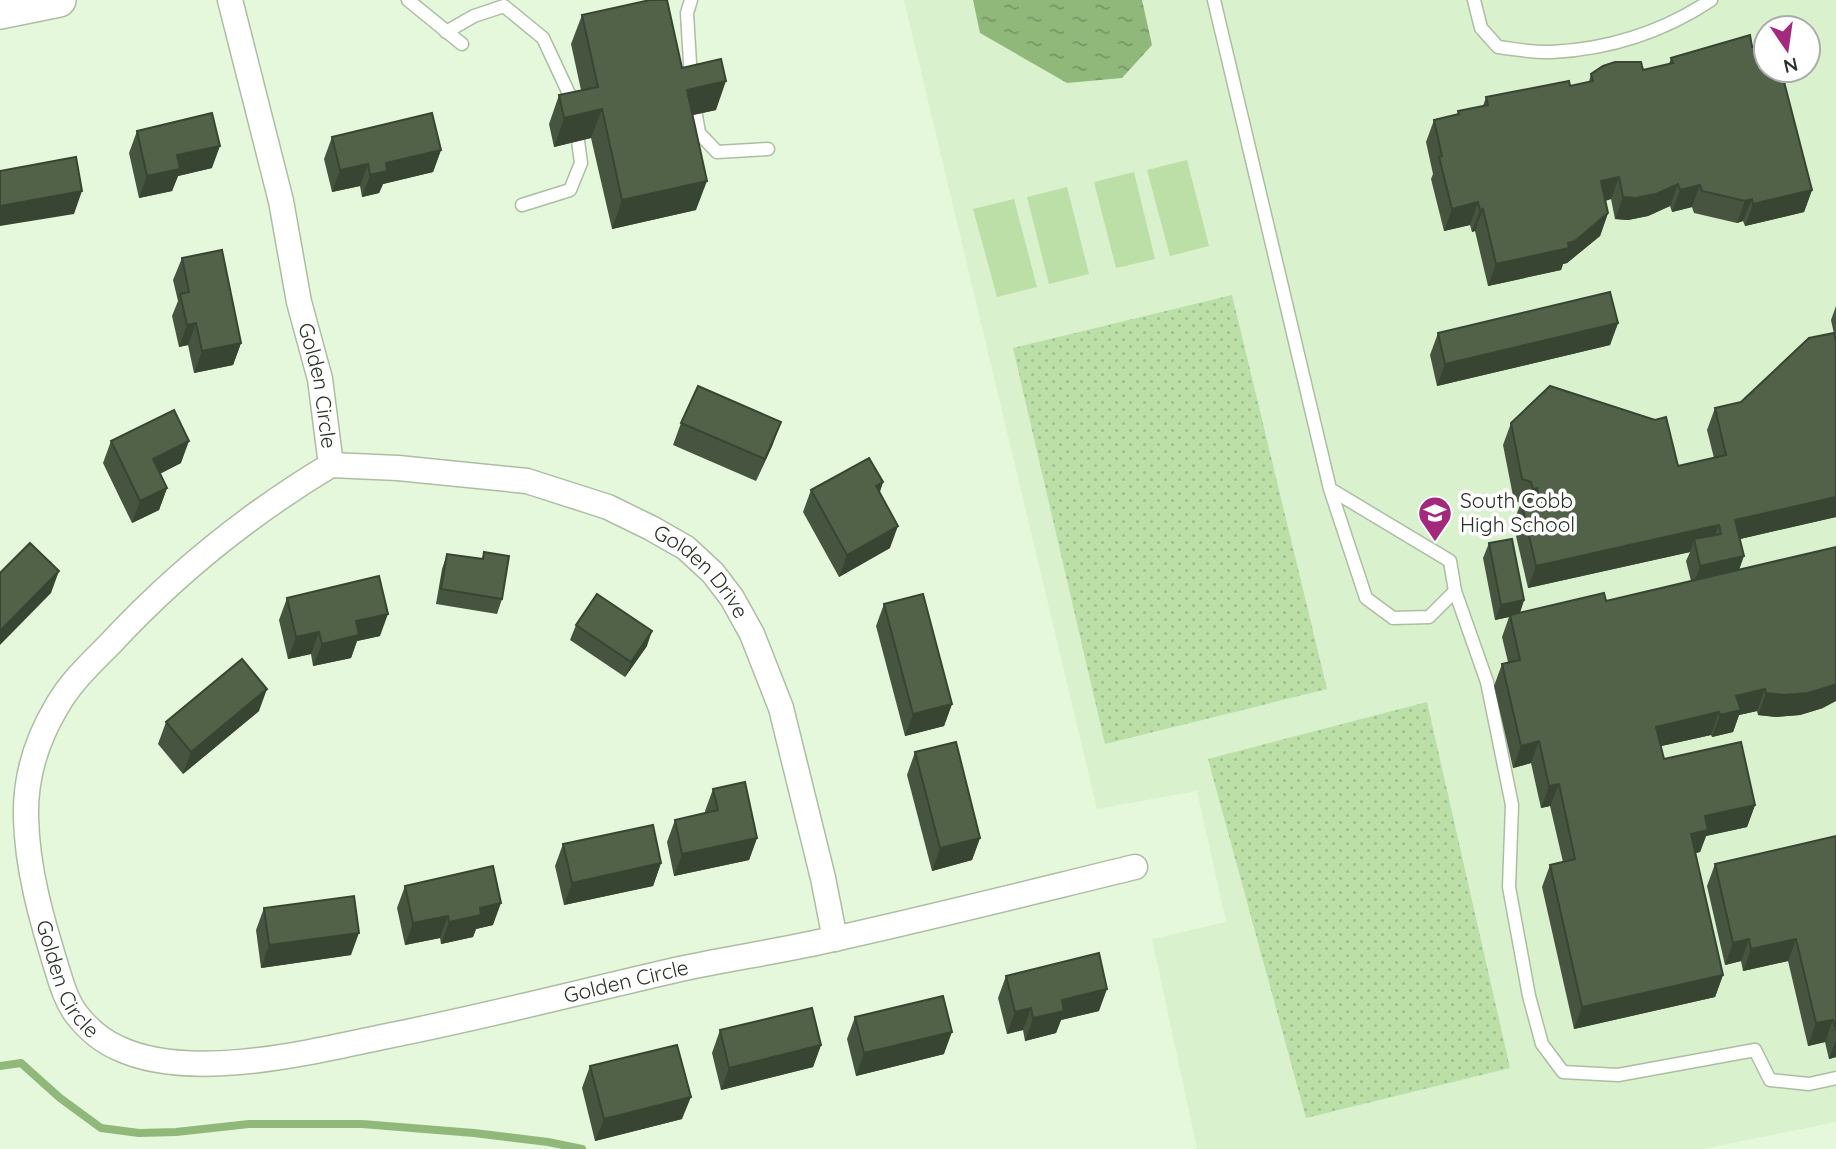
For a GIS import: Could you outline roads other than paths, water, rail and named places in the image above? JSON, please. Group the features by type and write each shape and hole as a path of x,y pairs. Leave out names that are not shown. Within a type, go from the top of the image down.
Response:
{"street":[{"path":"0,12 59,0"},
{"name":"Golden Circle","path":"230,0 281,201 299,302 320,379 331,465 283,494 229,534 135,617 76,680 56,708 31,763 26,788 26,825 41,917 61,982 74,1012 95,1034 130,1053 169,1062 243,1062 295,1055 465,1021 682,969 835,939 1135,867"},
{"name":"Golden Drive","path":"331,465 398,468 527,481 608,507 651,528 686,548 713,573 732,598 752,634 781,708 823,878 835,939"}],"lane":[{"path":"408,0 462,44"},
{"path":"691,0 687,13 693,92"},
{"path":"1214,0 1330,489 1366,598 1393,618 1429,617 1455,591"},
{"path":"1474,0 1481,28 1498,47 1550,52 1618,44 1685,17 1711,0"},
{"path":"446,32 474,16 504,6 543,38 571,98 574,119"},
{"path":"696,114 699,133 717,152 768,149"},
{"path":"522,205 570,190 581,163 578,141"},
{"path":"1330,489 1450,561 1455,591 1487,682 1512,805 1509,887 1529,996 1542,1044 1563,1072 1618,1075 1755,1050 1770,1080 1810,1084 1836,1078"}],"water":[{"path":"973,0 1142,0 1152,45 1122,78 1067,83 980,33"}],"waterway":[{"path":"0,1066 21,1063 60,1098 101,1128 139,1133 249,1124 362,1124 474,1133 582,1149"}],"place":[{"name":"South Cobb High School","path":"1435,543"}]}
